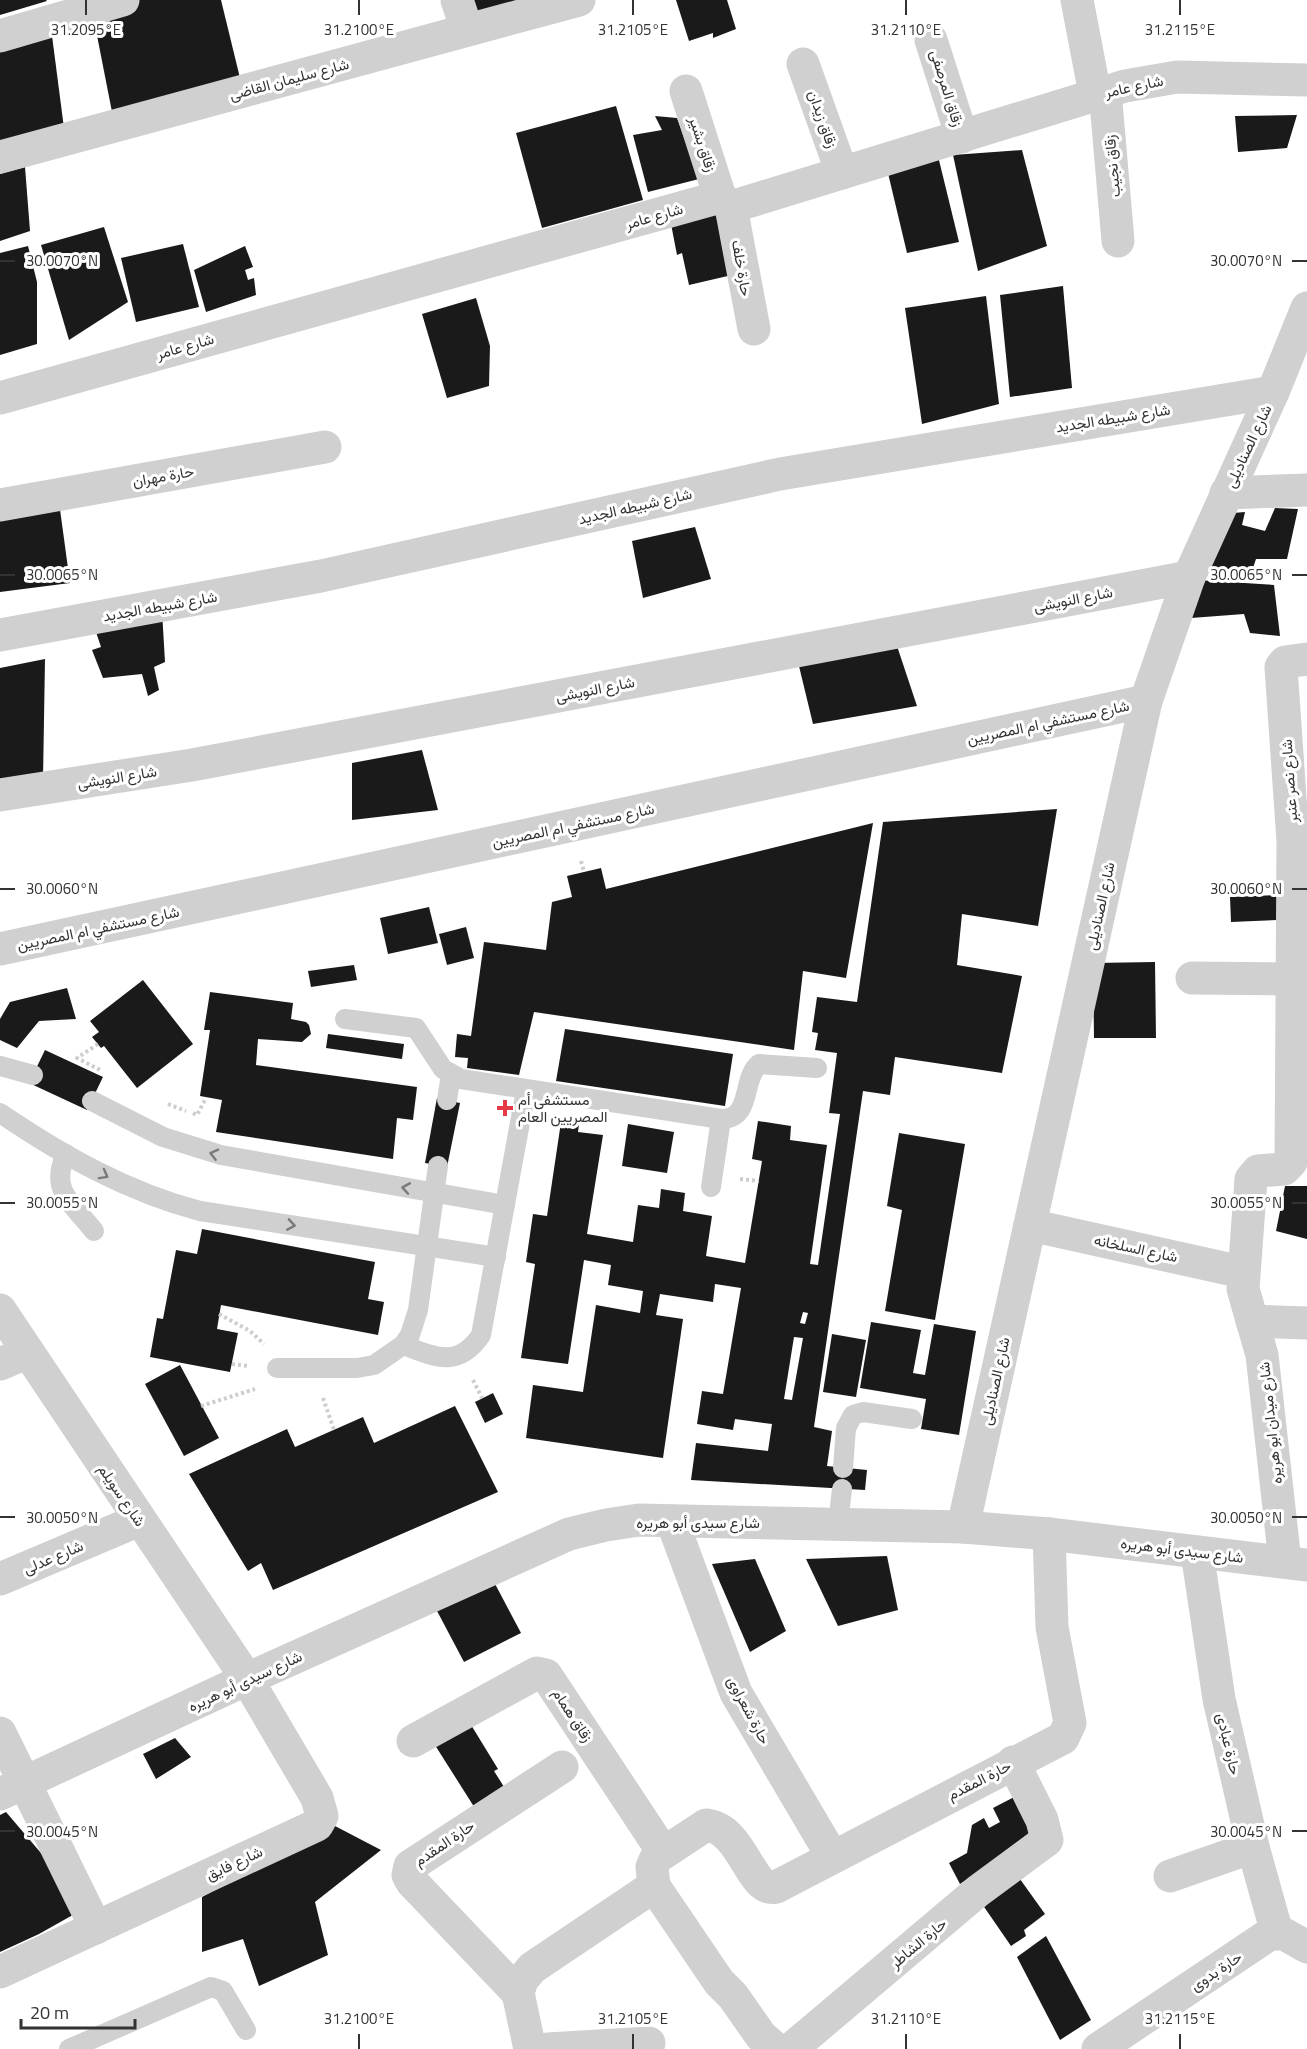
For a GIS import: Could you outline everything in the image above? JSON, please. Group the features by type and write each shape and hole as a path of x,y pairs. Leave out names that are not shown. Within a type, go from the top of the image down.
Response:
{"street":[{"path":"0,36 123,0"},
{"name":"شارع سليمان القاضى","path":"0,157 462,15 579,0"},
{"name":"زقاق نجيب","path":"1077,0 1100,92 1118,241"},
{"name":"زقاق المرصفى","path":"931,40 962,137"},
{"name":"زقاق زيدان","path":"803,64 842,173"},
{"name":"شارع عامر","path":"0,398 726,202 842,173 1100,92 1178,77 1307,80"},
{"name":"زقاق بشير","path":"686,91 726,202"},
{"name":"حارة خلف","path":"726,202 754,329"},
{"name":"شارع الصناديلى","path":"963,1527 1146,701 1190,577 1273,392 1307,308"},
{"name":"شارع شبيطه الجديد","path":"0,634 321,576 780,474 1273,392"},
{"name":"حارة مهران","path":"0,504 325,447"},
{"path":"1226,493 1307,490"},
{"name":"شارع النويشى","path":"0,795 203,763 1190,577"},
{"name":"شارع نصر عنبر","path":"1298,1168 1291,1162 1300,1052 1300,840 1281,674 1285,662 1299,659"},
{"name":"شارع مستشفي ام المصريين","path":"0,949 1146,701"},
{"path":"1192,978 1299,972"},
{"name":"شارع نصر عنبر","path":"1252,1321 1246,1306 1242,1272 1251,1179 1258,1171 1298,1168"},
{"name":"شارع السلخانه","path":"1030,1225 1242,1272"},
{"name":"شارع سويلم","path":"0,1310 14,1358 139,1521 247,1679"},
{"path":"1252,1321 1307,1323"},
{"name":"شارع ميدان ابو هريره","path":"1252,1321 1262,1355 1296,1564"},
{"name":"شارع عدلى","path":"0,1579 139,1521"},
{"name":"حارة شعراوى","path":"672,1521 736,1693 832,1856"},
{"name":"شارع سيدى أبو هريره","path":"12,1789 247,1679 569,1534 628,1522 963,1527 1050,1534 1296,1564"},
{"name":"حارة المقدم","path":"663,1852 706,1825 720,1828 730,1836 761,1884 771,1889 1063,1738 1070,1723 1052,1627 1050,1534"},
{"name":"حارة عبادى","path":"1197,1552 1219,1699 1253,1846 1277,1933"},
{"name":"زقاق همام","path":"412,1741 537,1673 546,1675 663,1852"},
{"name":"شارع فايق","path":"0,1972 317,1825 322,1816 317,1797 247,1679"},
{"path":"0,1733 12,1789 96,1928"},
{"name":"حارة الشاطر","path":"791,2049 978,1891 1047,1840 1042,1820 1013,1762"},
{"name":"حارة المقدم","path":"518,1993 412,1882 408,1875 410,1866 562,1767"},
{"path":"1170,1876 1253,1846"},
{"path":"663,1852 652,1867 654,1886 719,1982 733,1996 761,2036 776,2049"},
{"path":"530,2049 518,1993 522,1980 532,1968 654,1886"},
{"path":"1277,1933 1284,1934 1307,1947"},
{"name":"حارة بدوى","path":"1098,2049 1270,1934 1277,1933"},
{"path":"548,2049 649,2043"}],"lane":[{"path":"345,1018 416,1028 436,1061 451,1074 470,1081 721,1119 733,1117 742,1108 753,1069 759,1064 817,1068"},
{"path":"0,1066 33,1075"},
{"path":"447,1100 451,1074"},
{"path":"403,1345 434,1357 449,1358 473,1347 481,1335 526,1089"},
{"path":"92,1101 163,1137 201,1150 505,1205"},
{"path":"0,1113 66,1154 147,1196 200,1211 496,1257"},
{"path":"711,1187 721,1119"},
{"path":"66,1154 58,1175 60,1188 94,1232"},
{"path":"278,1368 357,1368 374,1365 403,1345 415,1323 438,1166"},
{"path":"843,1468 846,1428 853,1415 863,1412 912,1419"},
{"path":"838,1524 842,1489"},
{"path":"69,2049 211,1987 223,1991 246,2030"}],"path":[{"path":"98,1044 77,1058 107,1074"},
{"path":"157,1100 197,1115 206,1098"}],"building":[{"path":"0,0 46,0 47,1 0,15"},
{"path":"132,0 221,0 240,78 113,117 92,10"},
{"path":"464,0 533,0 472,26"},
{"path":"676,0 727,0 736,29 713,38 713,33 689,41"},
{"path":"51,28 65,136 0,152 0,42"},
{"path":"616,106 643,200 542,228 516,133"},
{"path":"1297,115 1287,148 1238,152 1235,116"},
{"path":"655,116 677,118 699,179 648,192 633,135 662,130"},
{"path":"1022,150 1047,246 978,271 953,155"},
{"path":"937,152 959,242 907,253 887,169"},
{"path":"25,167 30,231 0,241 0,174"},
{"path":"719,209 732,275 689,285 682,253 677,255 671,224"},
{"path":"104,227 128,302 69,340 41,245"},
{"path":"183,244 199,307 136,322 121,258"},
{"path":"28,246 37,282 37,344 0,355 0,253"},
{"path":"245,246 253,267 245,270 248,280 254,278 256,295 206,312 194,270"},
{"path":"1063,286 1072,388 1010,397 1000,295"},
{"path":"986,296 999,404 922,424 905,308"},
{"path":"476,298 490,346 489,386 447,398 422,314"},
{"path":"59,502 70,583 0,592 0,509"},
{"path":"1275,508 1298,509 1287,559 1256,559 1252,571 1204,567 1233,513 1245,512 1242,525 1265,531"},
{"path":"695,527 711,579 643,598 632,541"},
{"path":"1197,580 1274,585 1280,636 1250,633 1244,614 1191,618"},
{"path":"162,611 165,662 154,667 159,690 148,696 142,674 103,678 92,650 101,647 96,632"},
{"path":"897,646 917,706 813,724 798,662"},
{"path":"45,659 43,779 0,788 0,668"},
{"path":"422,750 438,810 352,820 352,763"},
{"path":"1057,809 1038,926 962,914 957,965 1022,976 1002,1073 895,1057 890,1095 863,1091 814,1427 832,1431 827,1466 867,1470 865,1490 691,1480 696,1443 768,1451 772,1424 735,1419 733,1430 697,1424 702,1391 723,1394 741,1288 715,1284 713,1302 660,1294 656,1315 683,1319 663,1458 526,1438 533,1385 583,1392 596,1305 640,1313 643,1291 608,1285 611,1265 584,1260 568,1364 521,1358 535,1264 526,1262 533,1214 547,1216 561,1122 579,1124 578,1132 603,1135 587,1234 633,1242 638,1205 659,1208 661,1189 685,1193 683,1211 712,1216 706,1256 745,1263 762,1161 752,1159 758,1121 791,1126 790,1140 827,1145 810,1264 818,1265 840,1114 829,1113 837,1053 815,1050 818,1033 812,1032 817,997 857,1002 883,822","holes":["803,1312 808,1313 805,1324 800,1323","794,1337 803,1338 792,1400 784,1399"]},
{"path":"873,823 846,978 803,971 794,1050 534,1012 519,1075 467,1068 468,1058 455,1057 457,1034 471,1036 484,942 546,950 552,902 572,897 567,876 601,868 606,889"},
{"path":"1277,895 1278,920 1231,922 1230,897"},
{"path":"429,907 438,943 388,954 380,918"},
{"path":"466,927 474,958 447,965 439,934"},
{"path":"1155,962 1156,1038 1094,1038 1093,963"},
{"path":"354,965 357,980 311,987 308,971"},
{"path":"143,980 193,1044 137,1088 104,1046 101,1048 92,1037 99,1032 90,1021"},
{"path":"67,988 76,1019 39,1021 17,1048 0,1040 0,1019 10,1002"},
{"path":"210,992 293,1003 291,1019 306,1022 309,1025 311,1034 302,1042 258,1039 256,1065 417,1087 413,1120 397,1118 393,1159 216,1132 222,1100 200,1096 210,1030 204,1030"},
{"path":"565,1029 733,1054 725,1106 556,1081"},
{"path":"328,1034 404,1044 402,1059 326,1048"},
{"path":"45,1050 103,1077 87,1110 29,1083"},
{"path":"437,1098 460,1103 447,1167 425,1163"},
{"path":"628,1124 674,1132 667,1173 622,1166"},
{"path":"899,1133 965,1144 935,1320 885,1311 902,1210 887,1206"},
{"path":"1285,1186 1307,1186 1307,1239 1276,1231"},
{"path":"202,1229 375,1262 368,1299 384,1302 378,1335 221,1305 217,1329 238,1333 230,1372 150,1357 157,1318 163,1319 176,1250 197,1254"},
{"path":"871,1322 921,1330 913,1373 925,1375 934,1324 976,1331 959,1435 921,1429 926,1399 860,1388"},
{"path":"832,1334 866,1340 856,1397 823,1392"},
{"path":"180,1365 219,1438 184,1456 145,1384"},
{"path":"493,1393 503,1414 485,1423 475,1402"},
{"path":"455,1406 498,1492 273,1590 261,1563 248,1571 189,1474 287,1429 295,1447 363,1417 374,1443"},
{"path":"887,1556 898,1610 838,1626 806,1559"},
{"path":"755,1559 786,1631 750,1652 712,1564"},
{"path":"493,1580 521,1633 464,1662 436,1609"},
{"path":"468,1720 498,1769 494,1771 506,1790 478,1813 433,1742"},
{"path":"175,1738 191,1757 156,1779 143,1754"},
{"path":"1018,1795 1032,1835 960,1884 949,1863 967,1853 972,1825 984,1818 989,1828 1000,1822 993,1808"},
{"path":"6,1812 87,1907 39,1934 0,1952 0,1815"},
{"path":"335,1826 381,1850 315,1902 328,1955 259,1986 243,1939 202,1952 202,1897"},
{"path":"1015,1872 1045,1914 1024,1930 1026,1936 1011,1946 980,1901"},
{"path":"1046,1936 1091,2020 1060,2040 1017,1957"}],"place":[{"name":"مستشفى أم المصريين العام","path":"505,1108"}]}
